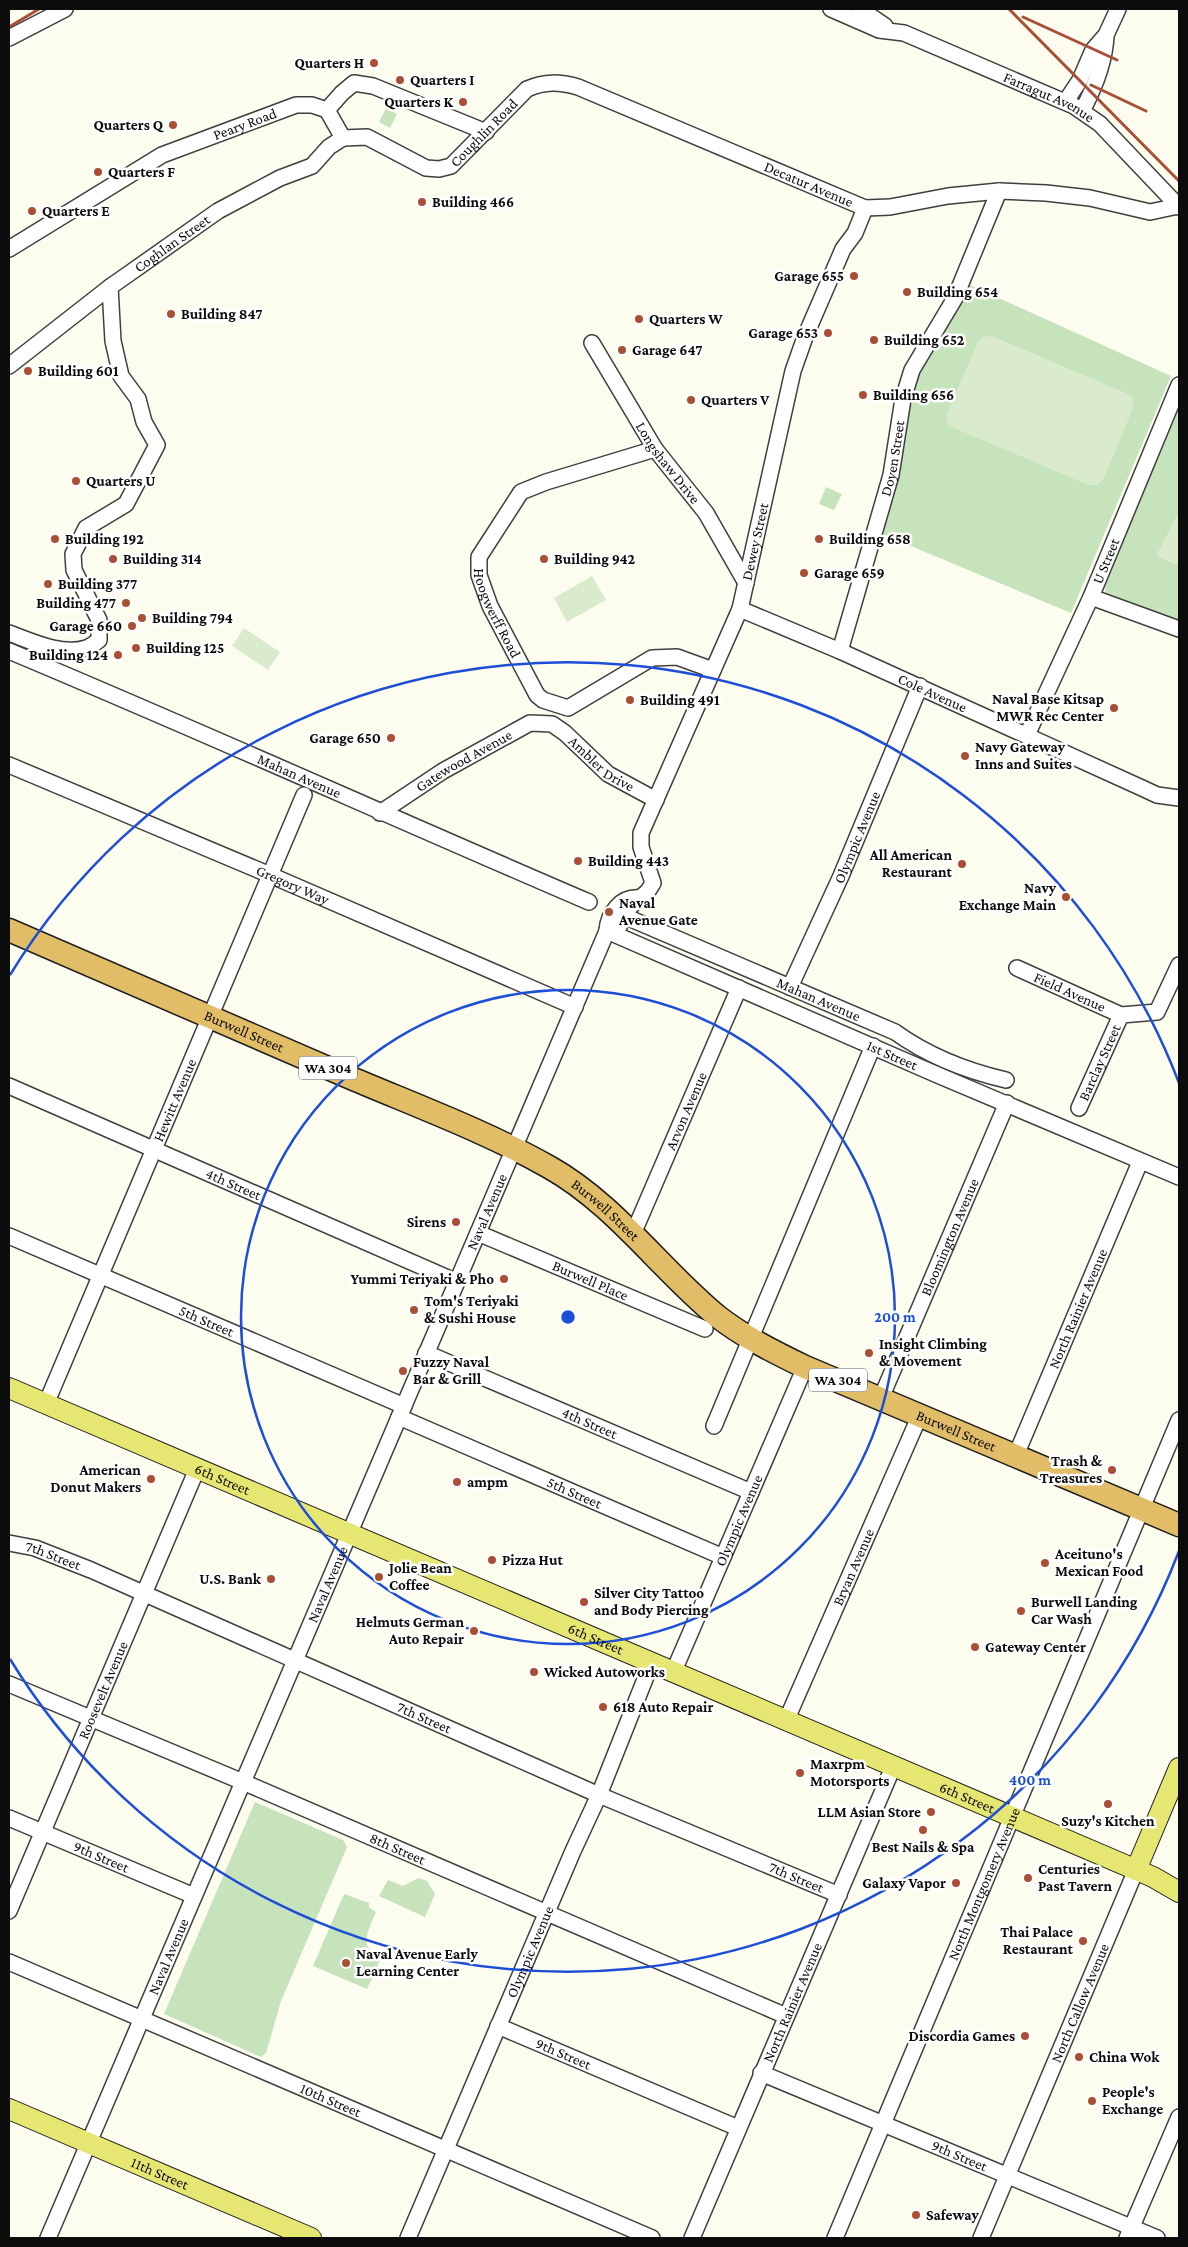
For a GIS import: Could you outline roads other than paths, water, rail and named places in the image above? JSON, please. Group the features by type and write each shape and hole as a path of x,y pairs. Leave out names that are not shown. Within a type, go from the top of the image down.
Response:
{"highway":[{"name":"Burwell Street","path":"9,930 514,1149 548,1166 576,1185 633,1234 705,1305 750,1339 805,1367 1179,1525"}],"main road":[{"name":"6th Street","path":"9,1388 1136,1870 1179,1892"},
{"name":"North Callow Avenue","path":"1136,1870 1179,1768"},
{"name":"11th Street","path":"9,2109 311,2238"}],"street":[{"path":"9,38 64,9"},
{"name":"Farragut Avenue","path":"832,9 879,30 890,30 913,37 1066,101 1082,110 1100,124 1179,207"},
{"name":"Farragut Avenue","path":"860,9 890,30"},
{"path":"1066,101 1080,80 1093,50 1106,35 1118,9"},
{"path":"1082,110 1090,96 1105,55 1106,35"},
{"name":"Decatur Avenue","path":"540,84 561,82 578,87 865,208 890,208 948,196 998,191 1046,193 1090,198 1150,212 1179,207"},
{"path":"343,138 327,110 354,83 362,83 486,132"},
{"name":"Coughlin Road","path":"343,138 367,137 417,164 439,170 451,166 527,89 540,84"},
{"name":"Peary Road","path":"9,249 162,155 296,105 312,105 327,110"},
{"name":"Coghlan Street","path":"9,366 110,287 218,211 280,178 312,166 329,147 343,138"},
{"name":"Doyen Street","path":"840,651 891,475 903,399 912,370 955,298 998,191"},
{"name":"Dewey Street","path":"650,870 641,847 641,833 740,610 793,371 805,337 839,258 854,233 865,208"},
{"path":"9,633 40,644 72,651 87,648 99,640 99,620 77,578 74,570 73,554 86,528 126,504 157,445 144,422 138,399 121,376 113,341 110,287"},
{"name":"Longshaw Drive","path":"592,343 655,449 706,513 746,582"},
{"name":"U Street","path":"1027,735 1091,597 1179,385"},
{"name":"Hoogwerff Road","path":"655,449 546,482 521,492 479,558 479,575 490,606 537,695 543,700 568,708 652,658 677,657 713,670"},
{"path":"1091,597 1179,629"},
{"name":"Cole Avenue","path":"740,610 920,686 1157,795 1179,798"},
{"name":"Mahan Avenue","path":"9,651 159,714 589,902"},
{"name":"Olympic Avenue","path":"790,987 841,876 920,686"},
{"name":"Gatewood Avenue","path":"380,812 443,771 530,723 552,724"},
{"name":"Ambler Drive","path":"552,724 566,733 608,774 656,800"},
{"name":"Gregory Way","path":"9,765 575,1007"},
{"name":"Hewitt Avenue","path":"46,1404 304,795"},
{"path":"609,926 648,891 653,882 650,870"},
{"path":"609,926 612,900 641,885 650,870"},
{"name":"Mahan Avenue","path":"631,919 895,1032 915,1046 982,1074 1006,1080"},
{"name":"1st Street","path":"609,926 739,988 1140,1162 1179,1177"},
{"name":"Naval Avenue","path":"48,2238 609,926"},
{"name":"Barclay Street","path":"1079,1108 1121,1015 1157,1012 1179,965"},
{"name":"Field Avenue","path":"1017,968 1121,1015"},
{"name":"Arvon Avenue","path":"633,1234 739,988"},
{"path":"714,1426 873,1046"},
{"name":"4th Street","path":"9,1086 457,1282"},
{"name":"Bloomington Avenue","path":"882,1398 1006,1103"},
{"name":"North Rainier Avenue","path":"1016,1455 1140,1162"},
{"name":"Burwell Place","path":"478,1233 705,1329"},
{"name":"5th Street","path":"9,1236 723,1557"},
{"name":"4th Street","path":"426,1353 751,1492"},
{"name":"Olympic Avenue","path":"674,1673 805,1367"},
{"name":"Bryan Avenue","path":"786,1721 920,1415"},
{"name":"North Montgomery Avenue","path":"835,2238 1014,1818 1179,1420"},
{"name":"Roosevelt Avenue","path":"9,1911 143,1592 197,1469"},
{"name":"7th Street","path":"9,1543 35,1548 143,1592 294,1661 599,1794 839,1895"},
{"name":"Olympic Avenue","path":"408,2238 599,1794 651,1664"},
{"name":"8th Street","path":"9,1684 243,1782 786,2016"},
{"name":"North Rainier Avenue","path":"692,2238 893,1767"},
{"name":"9th Street","path":"9,1818 194,1896"},
{"name":"North Callow Avenue","path":"981,2238 1136,1870"},
{"name":"10th Street","path":"9,1962 652,2238"},
{"name":"9th Street","path":"498,2026 738,2128"},
{"name":"9th Street","path":"761,2073 1007,2176 1129,2232 1158,2238"},
{"path":"1129,2232 1179,2117"}],"railway":[{"path":"9,27 39,9"},
{"path":"1009,9 1179,181"},
{"path":"1023,17 1117,60"},
{"path":"1091,85 1146,111"}],"place":[{"name":"Quarters H","path":"374,63"},
{"name":"Quarters I","path":"400,80"},
{"name":"Quarters K","path":"463,102"},
{"name":"Quarters Q","path":"173,125"},
{"name":"Quarters F","path":"98,172"},
{"name":"Building 466","path":"422,202"},
{"name":"Quarters E","path":"32,211"},
{"name":"Garage 655","path":"854,276"},
{"name":"Building 654","path":"907,292"},
{"name":"Building 847","path":"171,314"},
{"name":"Quarters W","path":"639,319"},
{"name":"Garage 653","path":"828,333"},
{"name":"Building 652","path":"874,340"},
{"name":"Garage 647","path":"622,350"},
{"name":"Building 601","path":"28,371"},
{"name":"Building 656","path":"863,395"},
{"name":"Quarters V","path":"691,400"},
{"name":"Quarters U","path":"76,481"},
{"name":"Building 192","path":"55,539"},
{"name":"Building 658","path":"819,539"},
{"name":"Building 314","path":"113,559"},
{"name":"Building 942","path":"544,559"},
{"name":"Garage 659","path":"804,573"},
{"name":"Building 377","path":"48,584"},
{"name":"Building 477","path":"126,603"},
{"name":"Building 794","path":"142,618"},
{"name":"Garage 660","path":"132,626"},
{"name":"Building 125","path":"136,648"},
{"name":"Building 124","path":"118,655"},
{"name":"Building 491","path":"630,700"},
{"name":"Naval Base Kitsap MWR Rec Center","path":"1114,708"},
{"name":"Garage 650","path":"391,738"},
{"name":"Navy Gateway Inns and Suites","path":"965,756"},
{"name":"Building 443","path":"578,861"},
{"name":"All American Restaurant","path":"962,864"},
{"name":"Navy Exchange Main","path":"1066,897"},
{"name":"Naval Avenue Gate","path":"609,912"},
{"name":"Sirens","path":"456,1222"},
{"name":"Yummi Teriyaki & Pho","path":"504,1279"},
{"name":"Tom's Teriyaki & Sushi House","path":"414,1310"},
{"name":"Insight Climbing & Movement","path":"869,1353"},
{"name":"Fuzzy Naval Bar & Grill","path":"403,1371"},
{"name":"Trash & Treasures","path":"1112,1470"},
{"name":"American Donut Makers","path":"151,1479"},
{"name":"ampm","path":"457,1482"},
{"name":"Pizza Hut","path":"492,1560"},
{"name":"Aceituno's Mexican Food","path":"1045,1563"},
{"name":"Jolie Bean Coffee","path":"379,1577"},
{"name":"U.S. Bank","path":"271,1579"},
{"name":"Silver City Tattoo and Body Piercing","path":"584,1602"},
{"name":"Burwell Landing Car Wash","path":"1021,1611"},
{"name":"Helmuts German Auto Repair","path":"474,1631"},
{"name":"Gateway Center","path":"975,1647"},
{"name":"Wicked Autoworks","path":"534,1672"},
{"name":"618 Auto Repair","path":"603,1707"},
{"name":"Maxrpm Motorsports","path":"800,1773"},
{"name":"Suzy's Kitchen","path":"1108,1804"},
{"name":"LLM Asian Store","path":"931,1812"},
{"name":"Best Nails & Spa","path":"923,1830"},
{"name":"Centuries Past Tavern","path":"1028,1878"},
{"name":"Galaxy Vapor","path":"956,1883"},
{"name":"Thai Palace Restaurant","path":"1083,1941"},
{"name":"Naval Avenue Early Learning Center","path":"346,1963"},
{"name":"Discordia Games","path":"1025,2036"},
{"name":"China Wok","path":"1079,2057"},
{"name":"People's Exchange","path":"1092,2101"},
{"name":"Safeway","path":"916,2215"}]}
